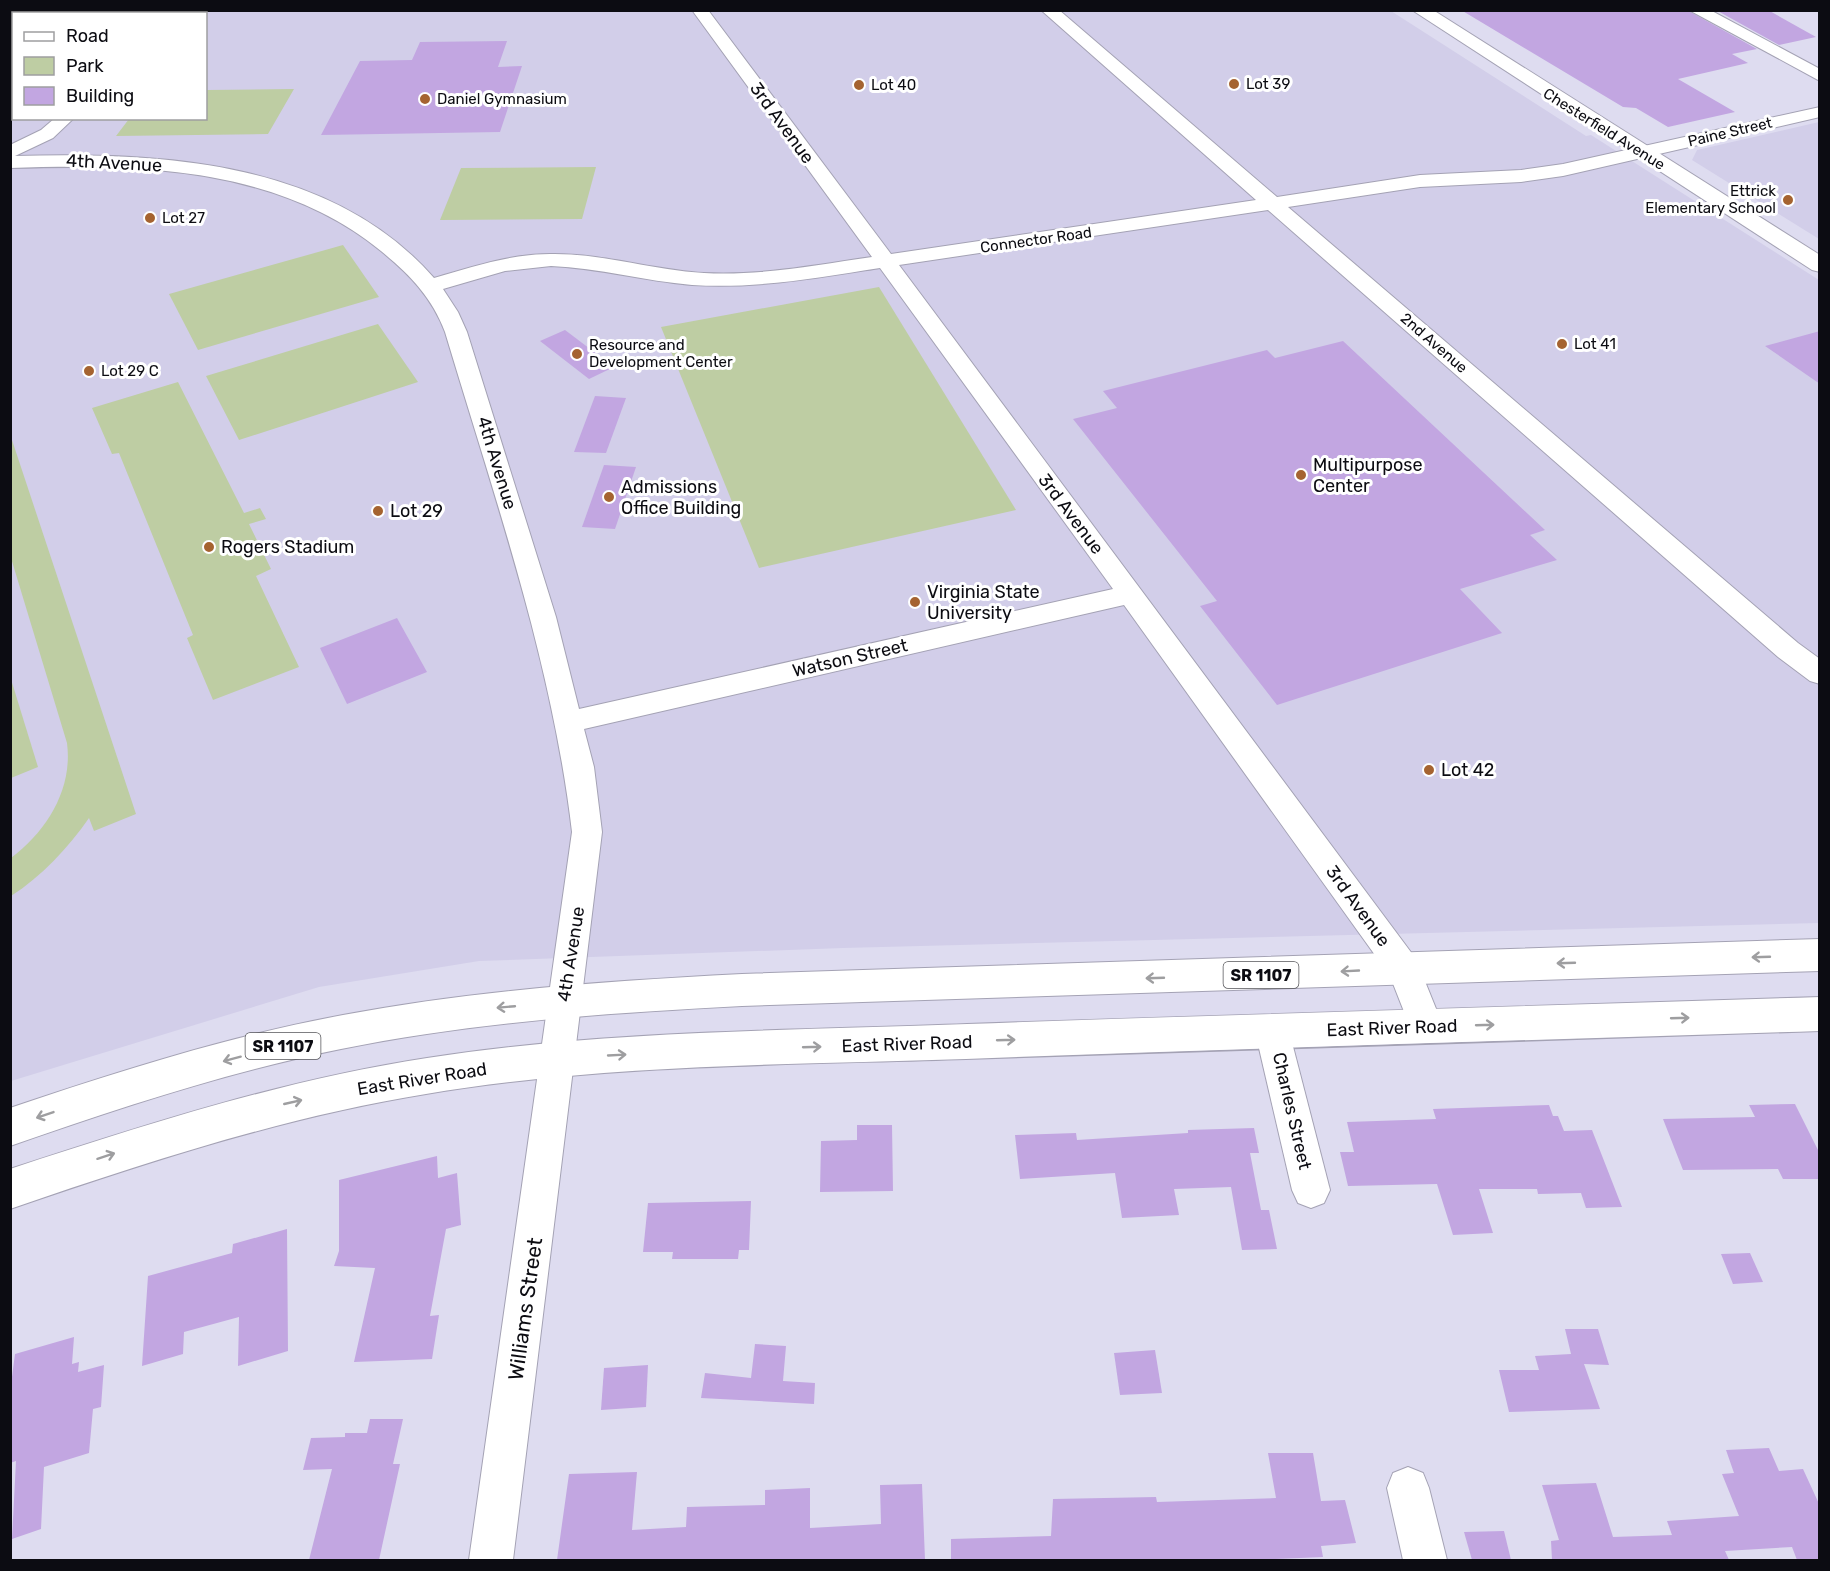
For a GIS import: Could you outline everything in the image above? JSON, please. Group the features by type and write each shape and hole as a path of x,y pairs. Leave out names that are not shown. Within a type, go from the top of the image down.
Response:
{"main road":[{"name":"Chesterfield Avenue","path":"1420,10 1820,265"},
{"name":"SR 1107","path":"10,1127 178,1073 299,1041 386,1023 485,1009 702,992 1820,955"},
{"name":"East River Road","path":"10,1189 139,1146 286,1104 424,1076 558,1058 1272,1031 1820,1014"}],"street":[{"name":"3rd Avenue","path":"700,10 884,263 1131,594 1404,969 1426,1026"},
{"name":"2nd Avenue","path":"1049,10 1788,650 1820,674"},
{"path":"1697,10 1820,76"},
{"name":"Paine Street","path":"1641,153 1820,112"},
{"path":"10,153 36,140 67,130 93,159"},
{"name":"Connector Road","path":"430,286 490,270 548,260 577,261 679,277 731,280 787,276 1428,180 1541,173 1641,153"},
{"name":"4th Avenue","path":"10,162 93,159 212,172 268,184 339,212 369,230 390,246 430,286 447,312 462,351 538,598 582,786 588,832 558,1058"},
{"name":"Watson Street","path":"568,722 1131,594"},
{"name":"Charles Street","path":"1272,1031 1311,1190"},
{"name":"Williams Street","path":"491,1560 558,1058"},
{"path":"1408,1488 1425,1560"}],"shaded area":[{"name":"Virginia State University","path":"10,11 1391,11 1586,136 1591,135 1819,280 1819,923 843,948 479,961 319,987 11,1081"},
{"name":"Ettrick Elementary School","path":"1819,122 1819,239 1692,160 1697,150"}],"green space":[{"path":"294,89 268,134 116,136 128,120 207,120 207,90"},
{"path":"596,167 582,219 440,220 461,168"},
{"path":"343,245 379,297 198,350 169,294"},
{"path":"879,287 1016,510 759,568 661,327"},
{"path":"378,324 418,382 239,440 206,376"},
{"name":"Rogers Stadium","path":"178,382 244,513 260,508 266,519 249,524 271,569 256,576 299,667 213,700 187,638 193,635 119,453 112,454 92,408"},
{"path":"11,437 136,814 94,831 89,818 54,861 11,896 11,858 36,835 55,808 66,777 68,760 67,743 11,558"},
{"path":"10,676 38,767 11,778 10,778"}],"building":[{"path":"1461,10 1687,10 1757,49 1732,54 1748,63 1678,79 1735,112 1668,127 1636,108 1623,107"},
{"path":"1716,10 1768,10 1816,37 1779,45"},
{"name":"Daniel Gymnasium","path":"507,41 498,67 522,66 500,132 321,135 360,61 412,60 420,42"},
{"name":"Resource and Development Center","path":"565,330 614,367 589,379 540,341"},
{"path":"1820,331 1820,384 1765,346"},
{"name":"Multipurpose Center","path":"1343,341 1545,530 1530,535 1557,560 1460,589 1502,633 1277,705 1200,606 1217,601 1073,419 1117,408 1103,391 1267,350 1275,358"},
{"path":"595,396 626,398 606,453 574,452"},
{"name":"Admissions Office Building","path":"604,465 636,467 615,529 582,527"},
{"path":"397,618 427,672 347,704 320,648"},
{"path":"1795,1104 1820,1154 1820,1179 1783,1179 1778,1169 1683,1170 1663,1119 1755,1117 1749,1105"},
{"path":"1549,1105 1553,1116 1558,1116 1564,1131 1592,1130 1622,1207 1586,1208 1581,1193 1538,1194 1537,1189 1479,1189 1493,1233 1453,1235 1437,1184 1348,1186 1340,1152 1354,1152 1347,1122 1436,1119 1433,1109"},
{"path":"857,1125 892,1125 893,1191 820,1192 821,1141 857,1140"},
{"path":"1254,1128 1259,1153 1250,1153 1261,1210 1269,1210 1277,1249 1242,1250 1231,1187 1174,1189 1179,1215 1122,1218 1115,1173 1020,1179 1015,1135 1076,1133 1077,1140 1188,1133 1188,1130"},
{"path":"437,1156 438,1178 457,1173 461,1225 446,1229 430,1316 439,1315 432,1359 354,1362 375,1268 334,1266 339,1251 339,1180"},
{"path":"751,1201 749,1250 739,1250 738,1259 672,1259 673,1252 643,1252 648,1203"},
{"path":"287,1229 288,1351 238,1366 239,1317 184,1332 183,1354 142,1366 148,1276 232,1253 233,1244"},
{"path":"1750,1253 1763,1282 1733,1284 1721,1254"},
{"path":"1565,1329 1598,1329 1609,1365 1584,1364 1600,1409 1509,1412 1499,1370 1539,1370 1535,1356 1571,1354"},
{"path":"74,1337 72,1364 79,1362 78,1372 104,1365 101,1407 93,1409 89,1453 44,1467 41,1529 12,1539 16,1461 10,1463 10,1392 15,1354"},
{"path":"755,1344 786,1346 783,1381 815,1383 814,1404 701,1398 705,1373 751,1378"},
{"path":"1155,1350 1162,1393 1120,1395 1114,1353"},
{"path":"648,1365 646,1407 601,1410 604,1368"},
{"path":"370,1419 403,1419 393,1464 400,1464 379,1560 309,1560 332,1469 303,1470 311,1438 345,1437 345,1433 367,1433"},
{"path":"1769,1448 1779,1471 1803,1469 1820,1506 1820,1560 1797,1560 1792,1547 1725,1551 1729,1560 1552,1560 1551,1541 1559,1540 1542,1485 1596,1483 1613,1537 1672,1535 1667,1521 1739,1516 1722,1474 1734,1473 1726,1450"},
{"path":"1268,1453 1313,1453 1321,1501 1345,1500 1356,1543 1321,1546 1323,1557 1255,1560 951,1560 951,1539 1051,1536 1053,1499 1156,1497 1157,1502 1276,1498"},
{"path":"637,1472 632,1530 686,1527 687,1507 765,1505 765,1490 810,1488 810,1528 881,1524 880,1485 922,1484 925,1560 557,1560 569,1474"},
{"path":"1504,1531 1511,1560 1472,1560 1464,1532"}],"place":[{"name":"Lot 39","path":"1234,84"},
{"name":"Lot 40","path":"859,85"},
{"name":"Daniel Gymnasium","path":"425,99"},
{"name":"Ettrick Elementary School","path":"1788,200"},
{"name":"Lot 27","path":"150,218"},
{"name":"Lot 41","path":"1562,344"},
{"name":"Resource and Development Center","path":"577,354"},
{"name":"Lot 29 C","path":"89,371"},
{"name":"Multipurpose Center","path":"1301,475"},
{"name":"Admissions Office Building","path":"609,497"},
{"name":"Lot 29","path":"378,511"},
{"name":"Rogers Stadium","path":"209,547"},
{"name":"Virginia State University","path":"915,602"},
{"name":"Lot 42","path":"1429,770"}]}
